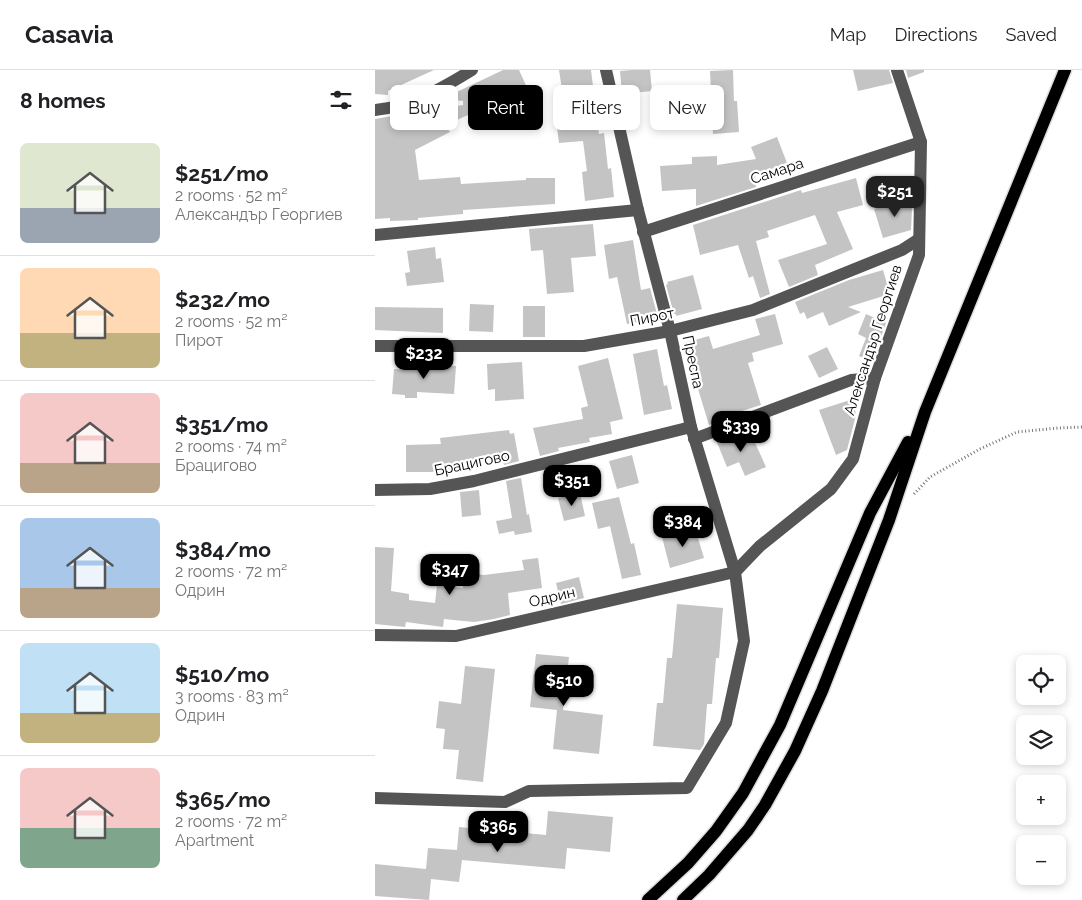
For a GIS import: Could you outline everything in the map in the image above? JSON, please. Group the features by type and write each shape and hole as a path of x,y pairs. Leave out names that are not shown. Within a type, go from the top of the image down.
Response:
{"main road":[{"path":"683,900 709,875 748,830 765,806 795,751 822,691 889,520 925,412 1065,70"},
{"path":"647,900 688,863 716,831 743,793 780,725 870,513 925,412"}],"street":[{"path":"375,110 391,108 418,98 447,85 472,70"},
{"name":"Преспа","path":"375,798 505,802 529,791 687,788 726,723 744,642 735,572 693,433 670,331 637,210 607,70"},
{"name":"Александър Георгиев","path":"735,572 760,546 831,489 853,460 875,378 919,255 921,142 897,70"},
{"name":"Самара","path":"643,232 921,142"},
{"path":"375,235 637,210"},
{"name":"Пирот","path":"375,346 584,346 670,331 753,310 902,250 919,239"},
{"name":"Брацигово","path":"375,490 430,489 693,433 851,380 875,378"},
{"name":"Одрин","path":"375,635 456,636 735,572"}],"path":[{"path":"909,498 930,477 979,449 1017,432 1082,428"}],"building":[{"path":"375,70 434,70 401,85 390,85 388,95 375,94"},
{"path":"503,70 519,70 526,85 471,85"},
{"path":"559,70 591,70 593,85 561,85"},
{"path":"650,70 650,91 640,92 640,85 621,85 620,71"},
{"path":"733,70 734,101 737,101 739,132 713,134 713,130 724,130 724,85 711,85 710,71"},
{"path":"853,70 889,70 893,83 858,91"},
{"path":"906,70 924,70 924,72 908,78"},
{"path":"468,87 468,115 458,120 458,106 463,105 463,101 458,101 458,91"},
{"path":"390,116 390,130 449,130 450,132 415,150 419,180 460,177 461,184 526,180 526,178 555,178 555,204 463,210 463,214 418,218 418,220 390,221 390,218 375,219 375,119"},
{"path":"557,130 598,130 599,134 604,133 608,169 611,168 614,197 585,201 582,172 587,171 583,141 559,143"},
{"path":"777,137 787,163 755,175 756,187 696,206 696,189 662,191 660,166 692,164 692,157 717,156 717,165 756,159 751,147"},
{"path":"856,178 863,205 837,212 853,249 815,265 818,275 789,287 778,260 827,244 815,215 767,231 769,237 756,241 770,294 760,298 753,276 749,278 738,245 700,255 693,225 801,190 802,193"},
{"path":"908,198 912,209 911,230 883,238 874,209"},
{"path":"593,224 596,256 571,258 574,292 547,294 543,250 531,251 529,229"},
{"path":"633,240 641,290 650,288 658,318 627,324 617,277 609,279 604,245"},
{"path":"435,247 436,259 441,258 444,282 407,286 405,273 410,272 407,251"},
{"path":"883,270 890,294 848,307 861,312 829,326 823,312 807,319 804,312 800,314 795,302 849,280"},
{"path":"693,275 702,309 676,316 666,285 668,284 667,282"},
{"path":"470,304 494,305 493,332 469,331"},
{"path":"523,306 545,306 545,337 523,337"},
{"path":"375,307 443,308 443,333 375,330"},
{"path":"775,314 783,344 752,353 754,361 748,363 761,405 732,414 733,416 709,425 684,343 709,336 713,349 760,335 755,319"},
{"path":"866,314 886,323 872,362 859,356 866,338 858,334"},
{"path":"827,347 838,369 819,378 808,356"},
{"path":"657,349 664,386 667,385 672,409 644,415 633,354"},
{"path":"608,358 623,419 610,422 612,434 589,438 590,442 558,448 559,451 540,456 533,428 583,419 581,408 588,406 578,366"},
{"path":"522,362 524,399 495,401 495,389 488,390 487,364"},
{"path":"414,363 456,366 454,394 417,392 417,398 405,398 405,395 392,394 394,369 414,370"},
{"path":"853,399 856,415 847,450 836,455 819,410"},
{"path":"509,430 510,434 514,433 519,461 504,465 503,458 471,462 471,465 432,472 406,472 406,445 441,444 440,438"},
{"path":"737,432 739,441 752,436 766,467 745,476 739,462 727,467 716,440"},
{"path":"632,455 639,483 617,489 609,461"},
{"path":"563,467 567,485 548,490 544,472"},
{"path":"521,478 527,515 529,514 532,532 515,535 514,531 499,534 496,521 512,518 506,481"},
{"path":"479,490 481,515 462,517 460,492"},
{"path":"580,493 585,516 564,521 558,498"},
{"path":"619,497 631,544 634,543 641,575 622,579 610,526 598,529 592,503"},
{"path":"695,528 704,558 670,568 662,537"},
{"path":"375,547 394,548 391,591 409,594 409,600 435,603 437,585 463,588 464,573 484,575 524,570 522,560 538,558 542,588 508,593 510,615 494,619 474,622 444,619 443,627 406,622 405,627 375,624"},
{"path":"579,577 584,598 561,604 556,583"},
{"path":"677,604 723,608 719,658 716,658 712,704 707,704 704,744 700,750 653,746 657,703 663,703 667,658 672,658"},
{"path":"536,654 569,657 563,710 603,715 599,754 553,749 557,710 530,707"},
{"path":"465,666 495,669 483,782 456,779 459,750 443,749 445,729 436,728 439,701 461,704"},
{"path":"548,811 613,817 610,852 567,848 565,869 462,860 459,882 431,879 429,900 375,896 375,864 426,869 428,848 457,850 459,827 546,835"}]}
